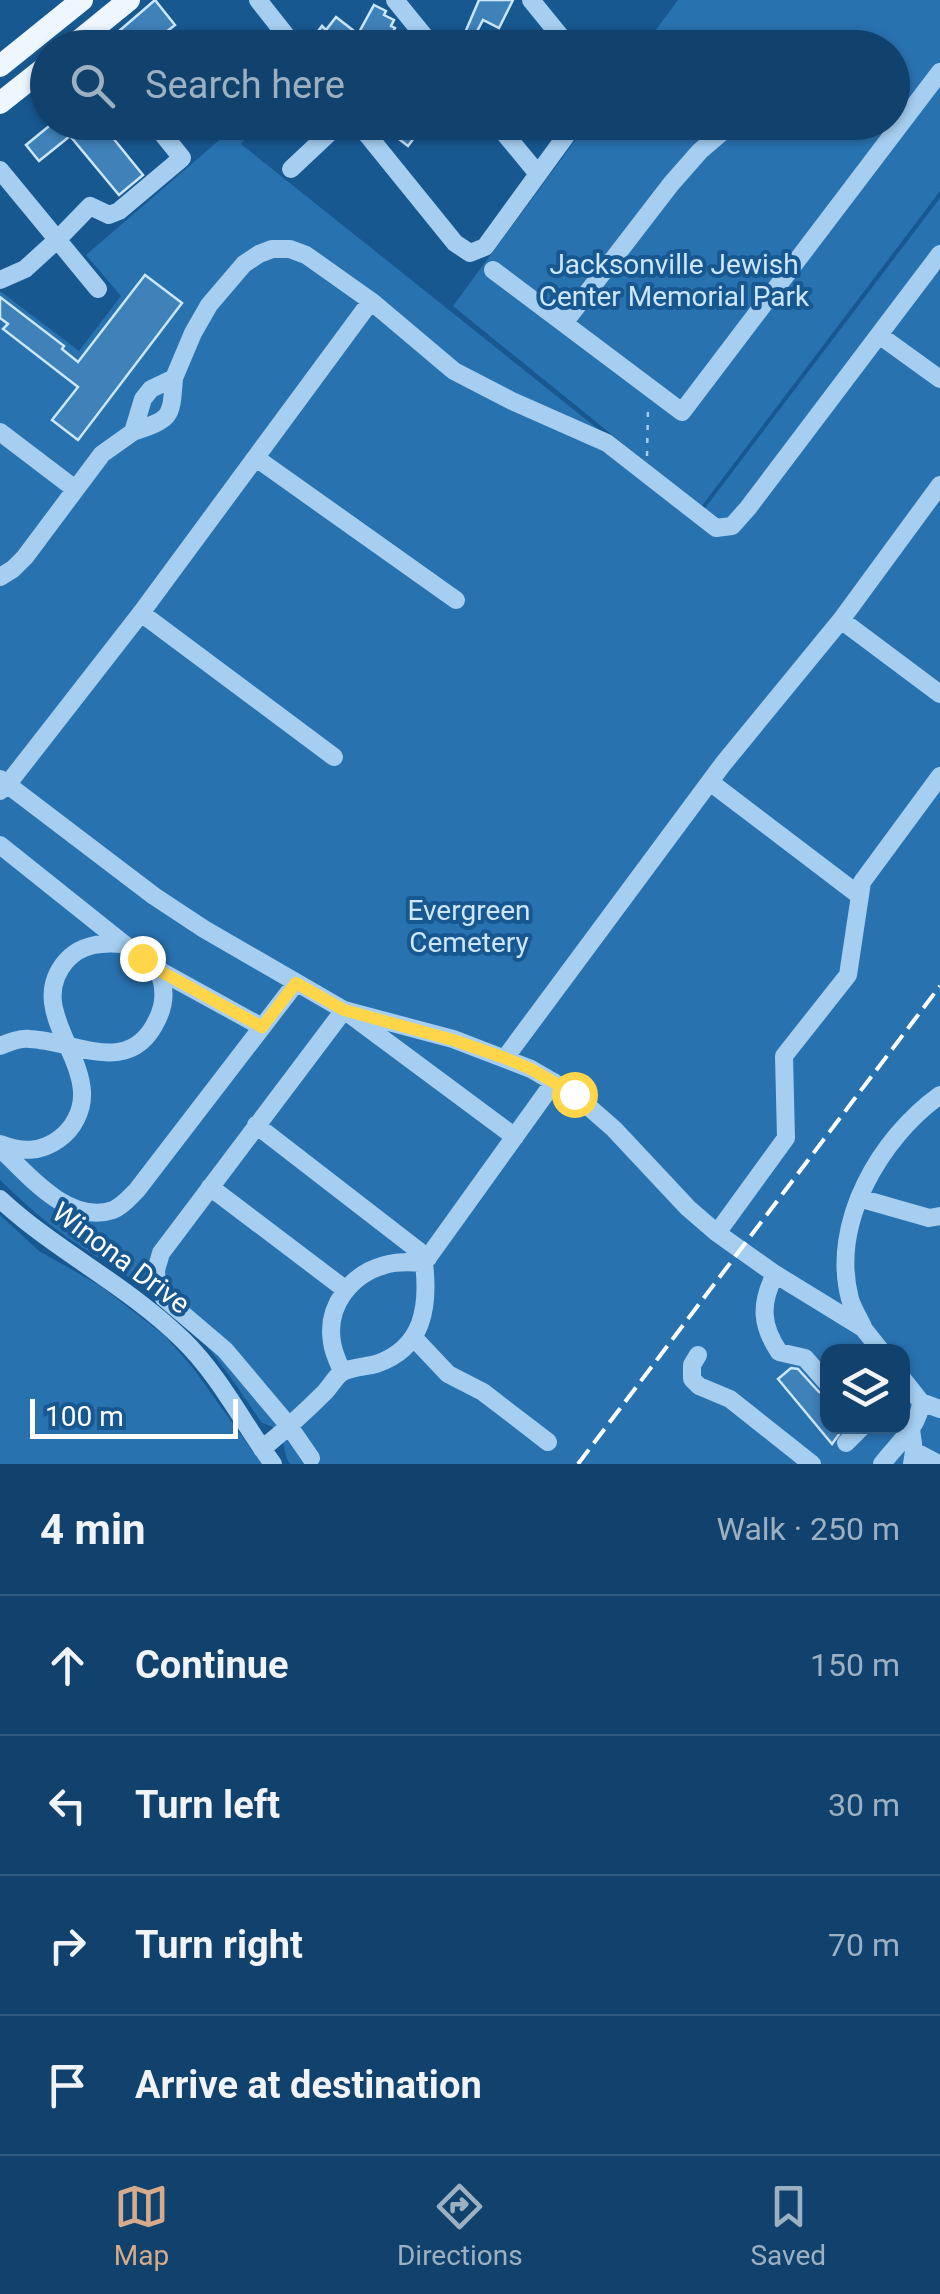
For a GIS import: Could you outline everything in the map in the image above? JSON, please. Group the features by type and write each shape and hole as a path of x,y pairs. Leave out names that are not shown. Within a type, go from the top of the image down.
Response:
{"main road":[{"path":"98,30 129,0"},
{"path":"37,30 67,5"},
{"path":"3,58 30,36"},
{"path":"0,102 30,79"}],"street":[{"path":"258,0 282,30"},
{"path":"395,0 419,30"},
{"path":"531,0 555,30"},
{"path":"910,112 940,72"},
{"path":"0,280 24,269 90,206 109,215 119,210 182,158 168,140"},
{"path":"291,169 322,140"},
{"path":"371,140 455,244 470,252 485,247 563,140"},
{"path":"510,140 538,174"},
{"path":"564,323 671,184 713,140"},
{"path":"493,270 682,412 888,140"},
{"path":"0,170 98,288"},
{"path":"0,577 14,570 25,557 102,454 133,432 162,421 171,411 174,378 209,305 244,264 272,249 290,249 306,255 371,301 454,372 607,443 716,528 732,526 748,508 940,254"},
{"path":"371,301 141,613 2,785 204,929 344,1010 515,1137"},
{"path":"879,335 940,379"},
{"path":"133,432 143,399 151,389 174,378"},
{"path":"0,432 75,489"},
{"path":"256,458 456,600"},
{"path":"505,1058 710,782 841,620 940,485"},
{"path":"141,613 334,758"},
{"path":"841,620 940,694"},
{"path":"717,1232 786,1138 784,1056 848,975 862,882 940,776"},
{"path":"710,782 860,896"},
{"path":"0,846 156,968 262,1027"},
{"path":"0,1146 36,1150 62,1137 72,1126 82,1092 57,1020 54,982 73,954 84,948 107,942 124,944"},
{"path":"0,1046 28,1038 111,1053 138,1044 162,1010 164,984 156,968"},
{"path":"0,1146 55,1197 74,1209 95,1213 124,1204 296,983"},
{"path":"344,1010 453,1040 505,1058 554,1082 593,1109 688,1208 717,1232 774,1274 863,1328"},
{"path":"310,1458 289,1426 225,1350 164,1298 157,1285 156,1270 161,1253 344,1010"},
{"path":"268,1456 289,1426 342,1372 385,1361 414,1338 424,1312 426,1260 554,1082"},
{"path":"876,1344 850,1301 848,1234 859,1198 900,1130 940,1095"},
{"path":"256,1126 426,1260"},
{"path":"210,1187 346,1290"},
{"name":"Winona Drive","path":"0,1198 30,1225 118,1285 184,1342 204,1362 268,1456"},
{"path":"859,1198 936,1221"},
{"path":"342,1372 331,1339 331,1323 346,1290 366,1272 387,1264 426,1260"},
{"path":"774,1274 766,1291 767,1334 779,1352 805,1358 820,1375"},
{"path":"820,1302 847,1278"},
{"path":"414,1338 448,1374 483,1392 548,1442"},
{"path":"698,1355 690,1372 699,1386 730,1399 812,1464"},
{"path":"910,1388 921,1402 940,1409"},
{"path":"882,1464 911,1429 921,1402"},
{"path":"911,1429 913,1457 939,1464"},
{"path":"846,1443 855,1434"}],"path":[{"path":"643,472 649,449 646,385"}],"green space":[{"name":"Jacksonville Jewish Center Memorial Park","path":"678,0 940,0 940,191 701,507 453,306 575,140 910,140 910,30 656,30"},
{"name":"Evergreen Cemetery","path":"219,140 244,140 241,144 702,512 940,198 940,1464 290,1464 281,1435 262,1423 212,1353 177,1314 56,1229 0,1180 0,291 79,351 121,296 86,255"},
{"path":"0,1215 39,1251 99,1285 164,1335 193,1368 262,1464 0,1464"}],"building":[{"path":"155,0 175,25 169,30 120,30"},
{"path":"479,0 513,0 499,28 483,20 478,30 466,30"},
{"path":"374,5 394,20 394,30 360,30"},
{"path":"336,17 353,30 326,30"},
{"path":"32,140 65,140 39,161 26,145"},
{"path":"73,140 115,140 143,175 119,195"},
{"path":"145,275 182,303 78,440 52,420 78,387 3,329 8,324 0,318 0,297 64,346 62,349 78,362"},
{"path":"791,1368 798,1369 820,1392 820,1430 778,1379"},
{"path":"824,1434 839,1434 832,1444"}],"railway":[{"path":"578,1464 940,986"}],"route":[{"path":"142,958 262,1027 296,983 344,1010 505,1058 574,1094"}]}
